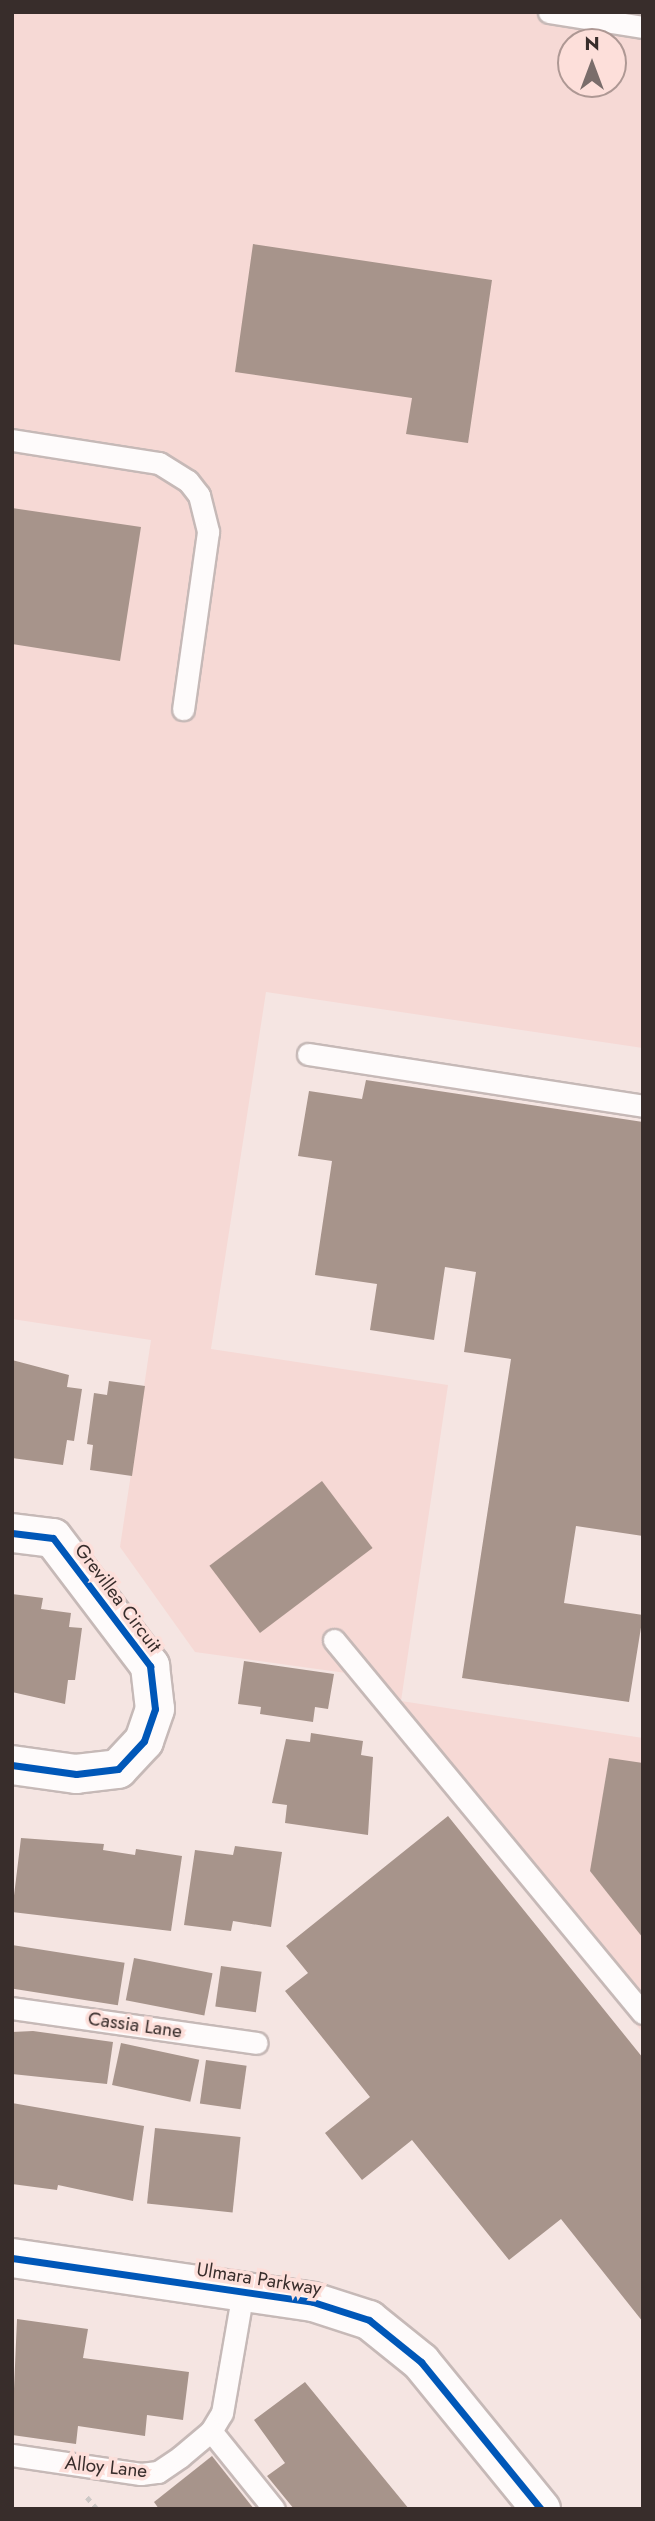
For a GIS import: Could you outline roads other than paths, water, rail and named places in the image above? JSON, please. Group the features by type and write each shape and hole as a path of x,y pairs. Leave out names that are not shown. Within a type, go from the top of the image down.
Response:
{"street":[{"name":"Grevillea Circuit","path":"12,1533 53,1538 150,1666 155,1709 144,1741 118,1769 76,1774 12,1765"},
{"name":"Ulmara Parkway","path":"12,2259 344,2309 395,2337 541,2509"}],"lane":[{"path":"549,12 643,27"},
{"path":"12,440 159,463 188,481 198,495 208,532 183,709"},
{"path":"308,1054 643,1106"},
{"path":"334,1640 643,2013"},
{"name":"Cassia Lane","path":"12,2008 257,2043"},
{"name":"Alloy Lane","path":"12,2455 141,2474 158,2472 211,2431 227,2395 243,2292"},
{"path":"211,2431 274,2509"}]}
